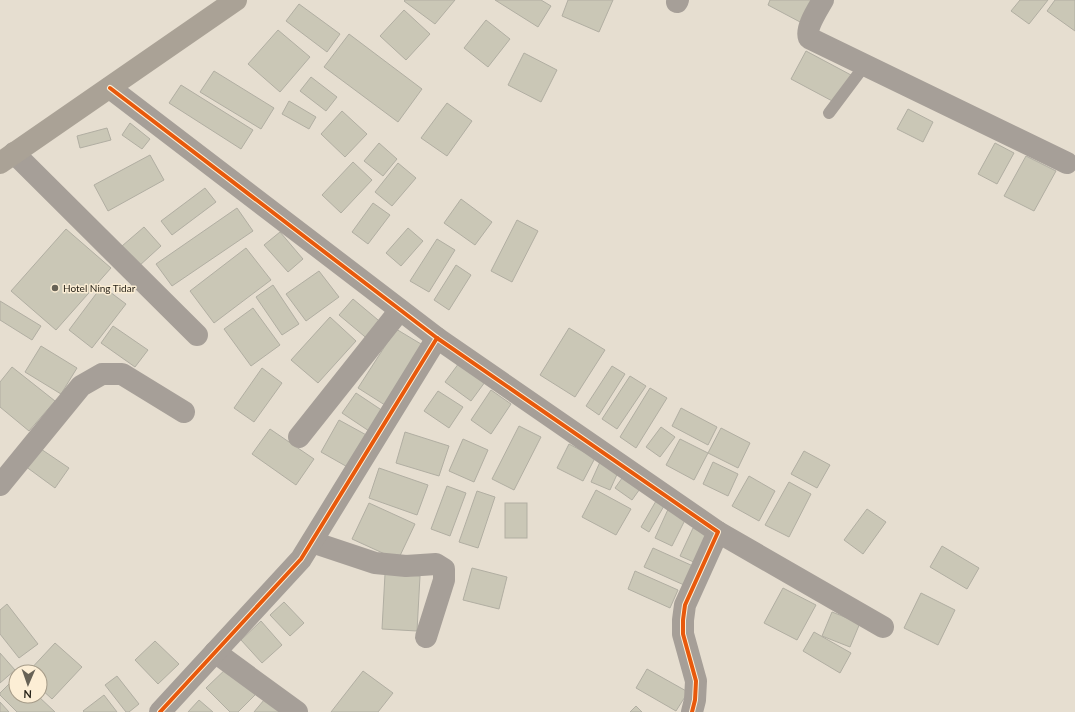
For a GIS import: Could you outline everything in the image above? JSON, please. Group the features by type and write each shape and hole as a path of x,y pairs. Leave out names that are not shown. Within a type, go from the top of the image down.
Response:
{"main road":[{"path":"7,158 236,0"}],"street":[{"path":"823,0 809,28 809,38 1067,163"},
{"path":"110,88 436,338 718,532 883,628"},
{"path":"7,158 197,335"},
{"path":"299,437 400,310"},
{"path":"160,712 301,560 436,338"},
{"path":"0,485 82,386 102,374 122,374 184,412"},
{"path":"692,712 695,700 696,681 683,634 685,605 718,532"},
{"path":"312,542 375,563 406,566 436,564 444,569 444,580 426,637"},
{"path":"215,652 297,712"}],"lane":[{"path":"829,113 865,65"}],"building":[{"path":"455,0 435,24 404,1"},
{"path":"495,0 541,0 551,6 538,27"},
{"path":"568,0 613,0 599,32 562,16"},
{"path":"770,0 815,0 802,23 768,5"},
{"path":"1020,0 1048,0 1029,24 1011,11"},
{"path":"1055,0 1075,0 1075,31 1047,11"},
{"path":"299,4 340,34 327,52 286,21"},
{"path":"404,10 430,34 406,60 380,36"},
{"path":"486,20 510,39 488,67 464,48"},
{"path":"278,30 310,57 280,92 248,64"},
{"path":"349,34 422,89 398,122 324,67"},
{"path":"806,51 851,75 836,103 791,79"},
{"path":"524,53 557,70 541,102 508,85"},
{"path":"214,71 274,108 261,129 200,92"},
{"path":"311,77 337,97 326,111 300,91"},
{"path":"181,85 253,130 241,149 169,103"},
{"path":"289,101 316,117 309,129 282,114"},
{"path":"447,103 472,121 447,156 421,138"},
{"path":"908,109 933,122 923,142 897,129"},
{"path":"342,111 367,134 345,157 321,134"},
{"path":"130,123 150,139 142,149 122,135"},
{"path":"107,128 111,140 80,148 77,136"},
{"path":"379,143 397,159 383,176 364,161"},
{"path":"995,143 1014,153 997,184 978,174"},
{"path":"150,155 164,180 108,211 94,185"},
{"path":"1026,156 1056,171 1034,211 1004,196"},
{"path":"353,162 372,180 341,213 322,195"},
{"path":"398,163 416,178 392,206 375,192"},
{"path":"205,188 216,202 172,235 161,221"},
{"path":"461,199 492,222 475,245 444,223"},
{"path":"373,203 390,215 368,244 352,232"},
{"path":"237,208 253,231 172,286 156,264"},
{"path":"517,220 538,231 512,282 491,271"},
{"path":"144,227 161,246 139,266 122,246"},
{"path":"408,228 423,241 401,266 386,253"},
{"path":"66,229 111,268 56,330 11,291"},
{"path":"280,232 303,259 288,272 264,245"},
{"path":"437,239 455,250 429,292 410,281"},
{"path":"246,248 271,280 214,323 190,291"},
{"path":"456,265 471,275 449,310 434,300"},
{"path":"319,271 339,297 306,321 286,294"},
{"path":"273,285 299,324 282,335 256,297"},
{"path":"102,286 126,304 92,348 69,330"},
{"path":"353,299 384,325 370,341 339,315"},
{"path":"0,301 41,326 32,340 0,320"},
{"path":"253,308 280,345 251,366 224,329"},
{"path":"330,317 356,341 318,383 291,360"},
{"path":"113,326 148,350 135,367 101,343"},
{"path":"569,328 605,350 575,397 540,375"},
{"path":"396,329 426,347 388,407 358,388"},
{"path":"41,346 77,368 61,394 25,372"},
{"path":"459,363 485,382 471,401 445,382"},
{"path":"612,366 625,374 599,415 586,406"},
{"path":"12,367 55,401 29,431 0,407 0,382"},
{"path":"262,368 282,383 254,422 234,408"},
{"path":"630,376 646,386 617,429 602,419"},
{"path":"650,388 667,398 636,448 620,437"},
{"path":"491,390 511,404 491,434 471,420"},
{"path":"438,391 463,407 449,428 424,411"},
{"path":"356,393 386,413 372,433 342,413"},
{"path":"681,408 717,427 708,445 672,426"},
{"path":"339,420 370,437 351,469 321,452"},
{"path":"519,426 541,437 514,490 492,479"},
{"path":"661,427 675,437 660,457 646,447"},
{"path":"721,428 750,443 738,468 708,453"},
{"path":"270,429 314,459 296,485 252,454"},
{"path":"405,432 449,446 439,476 396,463"},
{"path":"463,439 488,450 474,482 449,471"},
{"path":"680,439 708,453 694,480 666,465"},
{"path":"569,444 595,458 583,481 557,468"},
{"path":"38,447 69,468 55,488 25,466"},
{"path":"804,451 830,465 817,488 791,474"},
{"path":"600,462 619,470 610,490 591,482"},
{"path":"713,462 738,474 728,496 703,484"},
{"path":"379,468 428,485 417,515 369,498"},
{"path":"625,474 642,486 632,500 615,488"},
{"path":"749,476 775,491 759,521 732,506"},
{"path":"789,482 811,494 789,537 765,525"},
{"path":"447,486 466,493 450,536 431,529"},
{"path":"596,490 631,509 616,535 582,517"},
{"path":"477,491 495,497 478,548 459,542"},
{"path":"656,501 664,506 649,532 641,527"},
{"path":"369,503 415,524 398,560 352,539"},
{"path":"505,503 527,503 527,538 505,538"},
{"path":"670,505 688,514 672,546 655,538"},
{"path":"867,509 886,522 863,554 844,540"},
{"path":"693,528 709,536 696,563 680,556"},
{"path":"942,546 979,568 967,589 930,567"},
{"path":"653,548 693,566 684,585 644,567"},
{"path":"472,568 507,577 499,609 463,600"},
{"path":"635,571 678,590 670,608 628,589"},
{"path":"385,574 420,576 417,631 382,629"},
{"path":"783,588 816,605 797,640 764,623"},
{"path":"921,593 955,610 938,645 904,628"},
{"path":"284,602 304,623 290,636 270,615"},
{"path":"7,604 38,644 19,658 0,634 0,610"},
{"path":"832,612 860,623 850,647 822,636"},
{"path":"261,621 282,645 262,663 241,640"},
{"path":"814,632 851,653 840,673 803,651"},
{"path":"155,641 179,664 158,684 135,660"},
{"path":"55,643 82,667 52,699 48,695 48,664 35,664"},
{"path":"0,653 10,664 8,664 8,676 0,683"},
{"path":"230,665 257,693 238,712 230,712 206,688"},
{"path":"647,669 688,692 676,711 636,688"},
{"path":"363,671 393,693 378,712 331,712"},
{"path":"117,676 139,704 129,712 126,712 105,685"},
{"path":"8,685 8,703 0,695 0,693"},
{"path":"269,694 280,712 254,712"},
{"path":"104,695 117,712 83,711"},
{"path":"199,700 213,712 188,712"},
{"path":"0,702 9,712 0,712"},
{"path":"9,704 46,704 55,712 17,712"},
{"path":"636,706 642,712 630,712"}],"cycle path":[{"path":"110,88 437,338 718,532 685,605 683,634 696,681 695,700 692,712"},
{"path":"160,712 301,559 437,338"}],"place":[{"name":"Hotel Ning Tidar","path":"55,288"}]}
